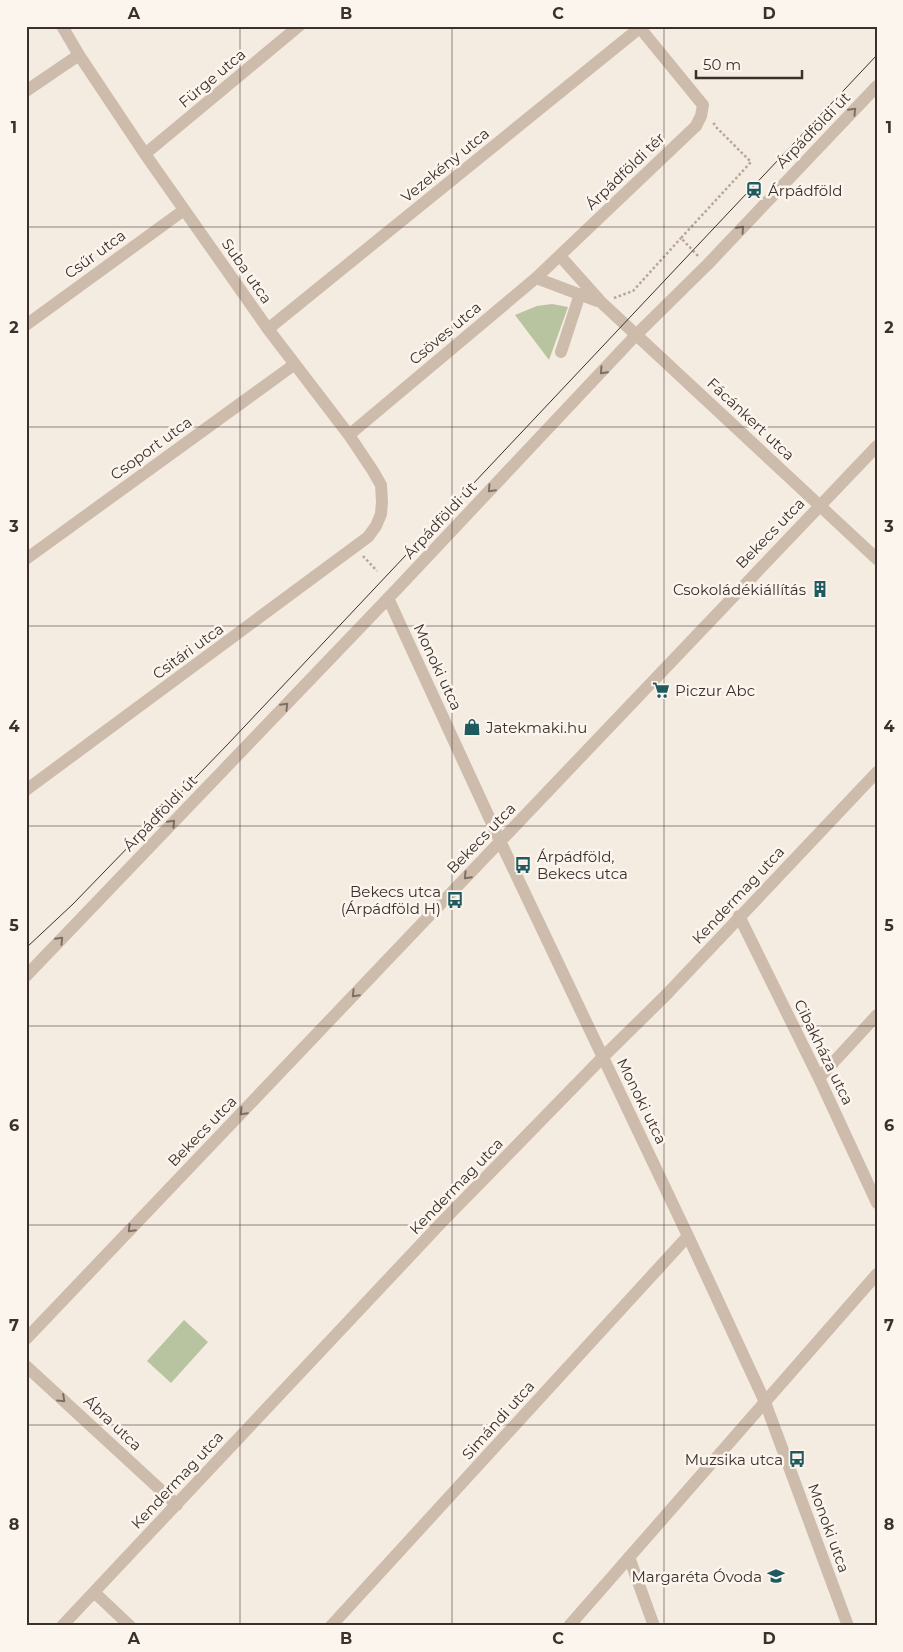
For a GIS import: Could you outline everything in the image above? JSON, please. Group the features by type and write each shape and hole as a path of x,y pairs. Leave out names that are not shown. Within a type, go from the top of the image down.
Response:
{"street":[{"name":"Suba utca","path":"62,26 79,55 145,154 268,328 349,435 381,485 381,514 376,526 368,537"},
{"name":"Fürge utca","path":"145,154 299,26"},
{"path":"641,27 703,105"},
{"name":"Vezekény utca","path":"268,328 641,27"},
{"path":"26,92 79,55"},
{"name":"Árpádföldi út","path":"26,976 388,598 636,335 708,264 877,86"},
{"name":"Árpádföldi tér","path":"560,256 696,126 701,116 703,105"},
{"name":"Csűr utca","path":"26,325 184,210"},
{"name":"Csöves utca","path":"349,435 560,256"},
{"name":"Fácánkert utca","path":"560,256 602,303 877,559"},
{"name":"Fácánkert utca","path":"536,278 602,303"},
{"path":"561,352 580,294"},
{"name":"Csoport utca","path":"26,559 295,364"},
{"name":"Bekecs utca","path":"26,1339 877,446"},
{"name":"Csitári utca","path":"26,790 368,537"},
{"name":"Monoki utca","path":"388,598 764,1402 848,1626"},
{"name":"Kendermag utca","path":"62,1626 441,1223 666,994 877,772"},
{"name":"Cibakháza utca","path":"740,916 819,1078 877,1203"},
{"path":"819,1078 877,1015"},
{"name":"Simándi utca","path":"331,1626 688,1236"},
{"path":"568,1626 877,1274"},
{"name":"Ábra utca","path":"26,1366 177,1505"},
{"path":"629,1557 654,1626"},
{"path":"94,1592 130,1626"}],"path":[{"path":"602,303 633,291 751,162 716,127 703,105"},
{"path":"681,238 708,264"},
{"path":"355,546 377,571"}],"green space":[{"path":"552,304 568,307 549,360 515,315 537,306"},
{"path":"184,1320 208,1342 171,1383 147,1361"}],"tram line":[{"path":"26,948 73,904 228,744 877,55"}],"place":[{"name":"Árpádföld","path":"754,190"},
{"name":"Csokoládékiállítás","path":"820,589"},
{"name":"Piczur Abc","path":"661,690"},
{"name":"Jatekmaki.hu","path":"472,727"},
{"name":"Árpádföld, Bekecs utca","path":"523,865"},
{"name":"Bekecs utca (Árpádföld H)","path":"455,900"},
{"name":"Muzsika utca","path":"797,1459"},
{"name":"Margaréta Óvoda","path":"776,1576"}]}
